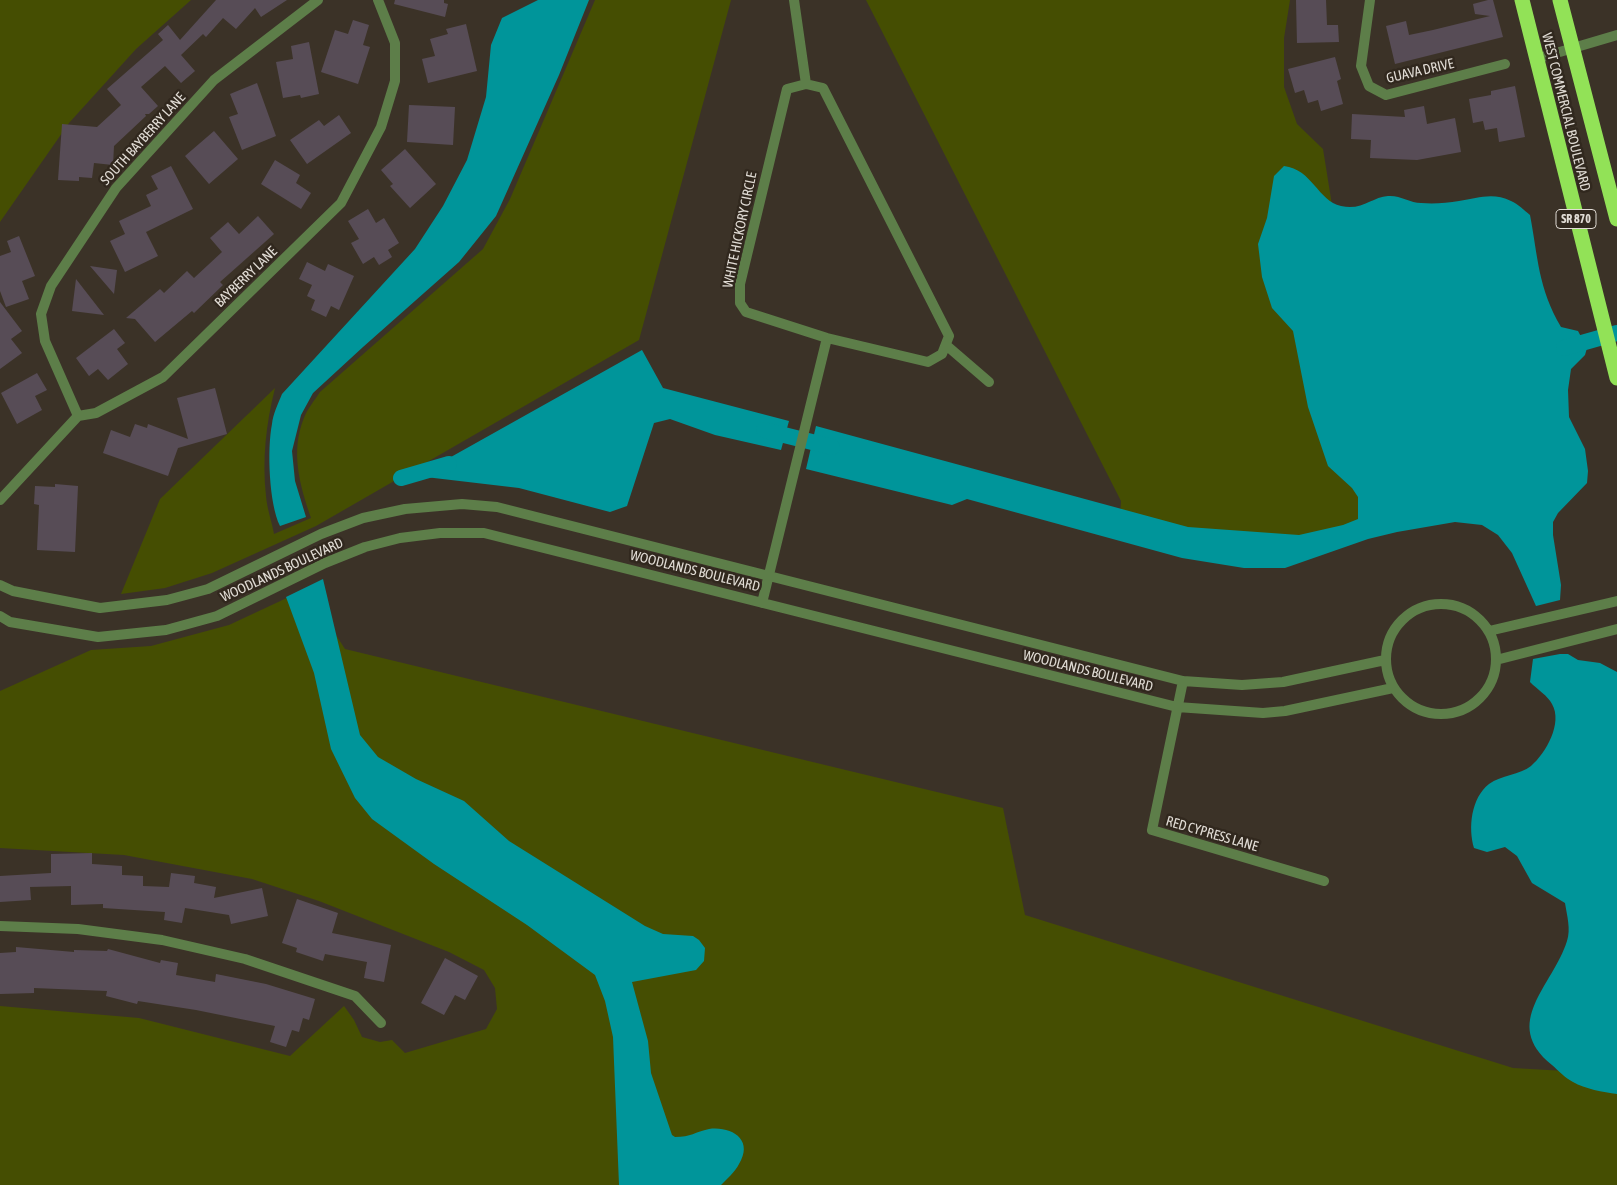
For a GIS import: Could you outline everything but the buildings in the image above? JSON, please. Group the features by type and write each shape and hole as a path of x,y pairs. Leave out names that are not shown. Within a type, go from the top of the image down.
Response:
{"highway":[{"name":"WEST COMMERCIAL BOULEVARD","path":"1522,0 1617,378"},
{"name":"WEST COMMERCIAL BOULEVARD","path":"1560,0 1617,219"}],"street":[{"name":"SOUTH BAYBERRY LANE","path":"78,416 46,341 40,314 50,286 116,188 214,80 318,0"},
{"name":"BAYBERRY LANE","path":"78,416 96,413 163,377 341,203 382,128 395,81 395,43 378,0"},
{"path":"794,0 806,84 823,88 949,336 946,345 988,382"},
{"name":"GUAVA DRIVE","path":"1370,0 1361,66 1369,86 1386,95 1505,64"},
{"path":"1536,59 1617,34"},
{"name":"WHITE HICKORY CIRCLE","path":"806,84 787,89 740,284 740,303 746,312 827,338 928,362 942,354 946,345"},
{"path":"762,603 827,338"},
{"path":"0,500 78,416"},
{"name":"WOODLANDS BOULEVARD","path":"0,585 13,591 100,608 168,600 208,589 321,534 363,518 405,509 462,504 497,507 1183,681 1242,685 1283,682 1385,660"},
{"name":"WOODLANDS BOULEVARD","path":"0,616 10,622 98,637 166,630 217,616 326,563 364,547 400,538 440,533 484,533 1177,708 1263,714 1393,688"},
{"path":"1489,631 1617,601"},
{"path":"1444,603 1462,607 1477,617 1489,631 1494,645 1496,660 1493,677 1485,693 1472,705 1455,713 1438,715 1420,711 1405,702 1393,688 1385,660 1388,642 1396,626 1410,613 1426,605 1444,603"},
{"path":"1496,660 1617,629"},
{"name":"RED CYPRESS LANE","path":"1183,681 1152,830 1324,881"},
{"path":"0,926 78,929 162,940 246,959 355,996 381,1023"}],"green space":[{"path":"0,0 191,0 136,49 69,123 0,222"},
{"path":"595,0 731,0 639,340 316,526 212,573 165,588 121,594 160,499 275,388 267,428 264,469 267,501 274,534 311,518 300,481 297,456 300,431 307,411 320,392 483,249 510,199"},
{"path":"866,0 1290,0 1284,38 1284,87 1297,124 1323,149 1382,517 1313,548 1120,519 1121,501"},
{"path":"306,589 345,649 1003,808 1025,915 1513,1068 1617,1074 1617,1185 0,1185 0,1006 139,1018 290,1056 344,1006 354,1020 362,1037 380,1042 392,1040 405,1053 486,1029 497,1009 495,988 484,970 449,952 319,901 252,879 124,855 0,848 0,691 91,650 151,646 229,625"}],"water":[{"path":"538,0 589,0 559,75 496,216 459,262 313,393 301,415 292,451 295,481 306,517 280,526 271,491 270,435 273,416 282,394 415,249 443,206 467,160 486,97 491,45 502,18"},
{"path":"1284,166 1294,168 1308,179 1326,198 1341,206 1355,207 1388,196 1417,203 1431,203 1492,196 1514,202 1530,215 1543,285 1553,313 1561,327 1578,331 1587,348 1585,355 1571,369 1568,390 1569,417 1585,449 1588,471 1587,483 1558,513 1553,522 1553,535 1561,585 1560,600 1536,606 1512,553 1498,535 1482,525 1455,522 1397,532 1368,539 1285,568 1244,568 1182,558 967,499 952,505 806,469 816,426 1188,527 1299,535 1343,525 1358,519 1358,497 1352,488 1328,466 1308,407 1293,331 1272,308 1262,277 1258,244 1267,218 1274,176"},
{"path":"642,350 663,388 789,421 781,450 715,435 670,419 654,423 627,506 610,512 519,488 417,476"},
{"path":"323,579 360,735 378,757 416,779 464,801 509,841 645,926 663,934 693,936 705,948 704,961 696,970 632,982 648,1041 651,1073 672,1135 675,1137 685,1136 709,1129 718,1129 733,1132 742,1142 744,1148 739,1164 721,1185 619,1185 613,1037 605,1001 595,975 527,925 434,864 372,819 355,798 331,749 314,673 286,597"},
{"path":"1568,654 1578,660 1600,663 1617,672 1617,1094 1589,1088 1567,1078 1537,1049 1530,1034 1530,1019 1535,1004 1567,941 1569,927 1565,903 1532,883 1517,856 1505,847 1487,852 1474,848 1472,840 1472,814 1478,797 1483,790 1494,781 1527,769 1537,760 1547,746 1554,729 1555,712 1545,695 1530,682 1533,659"}],"waterway":[{"path":"1564,348 1617,333"},
{"path":"764,430 832,447"},
{"path":"401,478 449,464"}]}
